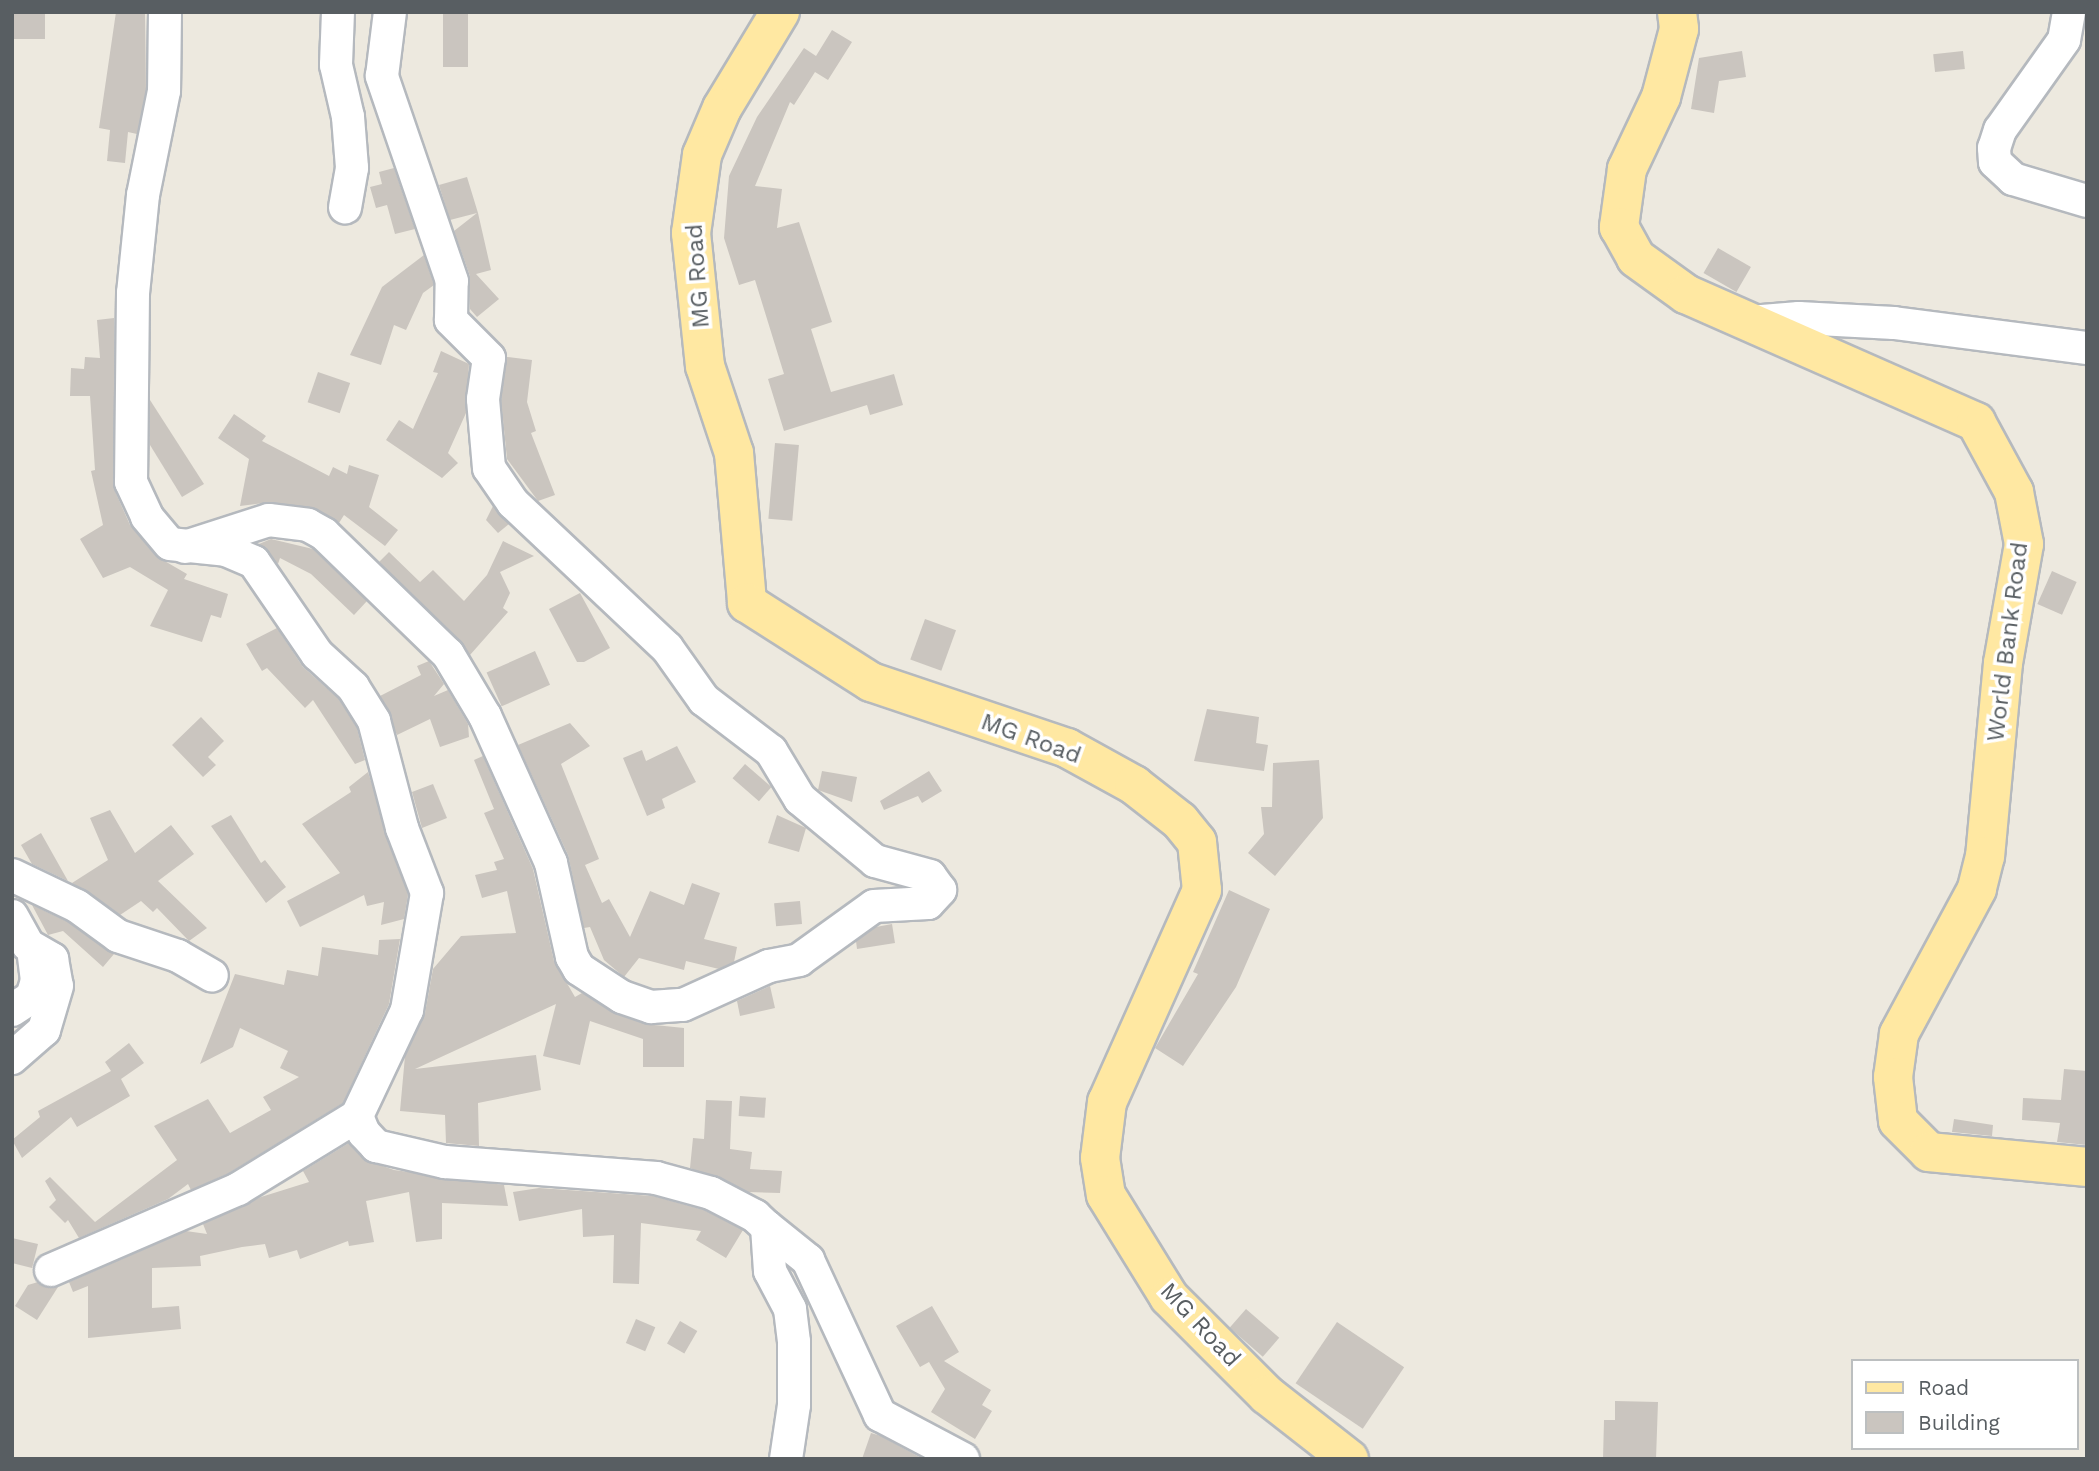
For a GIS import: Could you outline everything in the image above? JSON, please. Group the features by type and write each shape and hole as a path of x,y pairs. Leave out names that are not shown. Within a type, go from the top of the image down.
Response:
{"main road":[{"name":"MG Road","path":"780,12 722,108 702,155 691,233 705,366 734,453 747,603 871,682 1067,748 1134,785 1180,821 1196,842 1202,890 1107,1102 1100,1158 1106,1195 1169,1297 1267,1395 1349,1459"},
{"name":"World Bank Road","path":"1677,12 1679,29 1661,97 1627,169 1619,227 1636,258 1686,294 1976,422 2014,492 2024,544 2003,663 1985,856 1977,889 1899,1034 1893,1077 1898,1121 1929,1152 2087,1167"}],"street":[{"path":"51,1270 238,1189 357,1116 407,1010 415,976 427,892 418,858 402,828 374,721 354,687 317,654 254,562 226,550 170,544 147,517 131,482 129,454 133,293 143,195 164,91 165,12"},
{"path":"338,12 337,65 348,117 352,168 345,207"},
{"path":"185,547 269,520 308,525 324,534 448,654 485,716 551,863 575,963 622,997 651,1007 683,1005 769,967 799,960 874,906 928,903 940,890 930,876 875,861 800,799 771,751 704,700 667,648 513,503 489,468 482,399 489,358 451,320 452,281 382,76 390,12"},
{"path":"2069,12 2064,40 2006,120 1994,148 1996,162 2013,179 2087,201"},
{"path":"1750,322 1799,318 1894,323 2087,348"},
{"path":"12,875 77,906 118,936 178,956 212,976"},
{"path":"12,916 28,945 37,981 32,997 12,1010"},
{"path":"12,1058 44,1030 57,986 52,959 28,945"},
{"path":"357,1116 376,1146 397,1153 445,1162 656,1178 739,1205 808,1259 880,1415 962,1459"},
{"path":"767,1227 770,1272 790,1309 794,1342 794,1405 786,1459"}],"building":[{"path":"12,12 45,12 45,39 12,39"},
{"path":"116,12 145,12 146,89 137,134 128,132 125,163 107,161 110,130 99,128"},
{"path":"443,12 468,12 468,67 443,67"},
{"path":"832,30 852,42 828,80 815,72 794,105 790,102 755,186 782,189 777,228 799,222 832,322 811,329 831,392 894,374 903,405 870,415 867,405 784,431 768,379 784,374 755,280 739,285 724,238 729,176 757,117 804,48 816,56"},
{"path":"1742,51 1746,77 1719,81 1714,113 1691,109 1699,58"},
{"path":"1963,51 1965,69 1935,72 1933,54"},
{"path":"394,168 415,229 395,234 387,205 376,208 370,187 382,184 379,172"},
{"path":"467,177 478,213 491,270 476,274 499,299 477,317 470,309 470,276 454,231 477,213 450,220 439,185"},
{"path":"1718,248 1751,267 1736,292 1704,273"},
{"path":"424,255 434,285 423,293 406,330 394,325 381,365 350,355 382,287"},
{"path":"114,318 114,489 130,525 156,556 187,574 184,579 228,594 221,618 211,615 202,642 150,626 168,590 130,567 103,578 80,539 103,525 91,471 95,470 90,396 70,396 71,368 84,369 85,357 100,358 97,320"},
{"path":"441,351 469,364 466,413 448,453 458,463 442,478 386,440 399,420 413,429 438,373 433,372"},
{"path":"507,357 532,360 527,402 536,431 531,433 555,495 538,501 507,459 501,400"},
{"path":"318,372 350,383 340,413 308,402"},
{"path":"150,400 204,484 182,497 150,445"},
{"path":"234,414 266,436 262,441 329,476 333,467 347,474 349,465 379,475 369,507 398,530 385,546 344,515 339,523 310,507 271,502 240,506 249,459 218,438"},
{"path":"775,443 799,445 792,521 768,519"},
{"path":"493,506 509,524 498,533 486,520"},
{"path":"271,539 313,549 367,601 354,615 311,574 280,558 278,564 259,544"},
{"path":"503,541 534,556 500,572 510,593 503,608 508,612 470,655 379,562 389,552 420,582 433,570 464,601 487,575"},
{"path":"2052,571 2077,582 2062,615 2037,604"},
{"path":"580,593 610,648 584,662 577,662 549,609"},
{"path":"925,619 956,630 941,671 910,659"},
{"path":"277,628 303,667 339,699 357,728 365,760 355,764 313,700 305,708 267,668 262,671 246,644"},
{"path":"535,651 550,685 502,706 487,673"},
{"path":"429,661 444,684 434,696 448,690 468,724 469,737 440,747 430,719 397,735 380,696 421,675 417,666"},
{"path":"1207,709 1259,717 1256,743 1268,745 1264,771 1194,761"},
{"path":"201,717 224,741 208,757 216,765 203,777 172,745"},
{"path":"570,723 590,746 561,764 599,859 585,865 602,903 609,899 630,937 650,891 684,905 692,883 720,893 704,939 737,947 734,962 719,969 686,961 684,970 639,958 624,977 604,960 590,927 584,928 568,855 518,745"},
{"path":"677,746 696,782 662,799 665,808 647,816 623,758 642,750 646,761"},
{"path":"483,756 533,869 554,961 575,997 582,993 645,1024 684,1028 684,1067 643,1067 643,1039 590,1021 580,1065 543,1056 556,1004 415,1069 536,1055 541,1090 478,1103 479,1146 446,1143 445,1115 400,1111 405,1056 425,1013 433,969 461,936 516,933 507,891 482,898 475,875 497,870 494,862 504,859 484,813 494,809 474,760"},
{"path":"1319,760 1323,818 1275,876 1248,853 1264,834 1261,807 1272,807 1273,763"},
{"path":"745,764 771,787 759,801 733,778"},
{"path":"822,771 857,777 852,802 818,790"},
{"path":"929,771 942,791 922,803 918,796 884,810 880,801"},
{"path":"368,772 408,895 404,919 381,925 384,902 367,906 364,895 300,927 287,901 340,873 302,824 351,792 349,787"},
{"path":"433,784 447,818 422,828 412,792"},
{"path":"110,810 135,853 171,825 194,854 158,881 207,928 189,941 157,908 153,912 141,901 120,915 72,883 108,860 90,818"},
{"path":"231,815 261,863 265,860 286,887 266,903 211,826"},
{"path":"777,815 806,828 799,852 768,843"},
{"path":"41,833 68,881 32,864 21,845"},
{"path":"1229,890 1270,909 1236,987 1183,1066 1155,1048 1198,974 1193,972"},
{"path":"800,901 802,924 776,926 774,903"},
{"path":"32,905 68,922 114,954 103,967 63,931 48,935"},
{"path":"892,924 895,943 857,949 856,941 876,927"},
{"path":"400,939 389,1004 343,1103 229,1173 191,1190 188,1184 168,1199 79,1238 68,1220 65,1223 49,1207 56,1200 45,1181 50,1177 95,1222 177,1160 154,1126 208,1099 230,1133 271,1110 263,1097 299,1077 280,1068 288,1051 240,1028 233,1047 200,1064 235,974 284,985 287,970 318,976 322,947 378,955 379,940"},
{"path":"770,986 775,1008 740,1016 737,1001"},
{"path":"129,1043 144,1063 121,1079 130,1096 77,1127 71,1117 22,1158 12,1140 40,1117 38,1111 111,1071 105,1062"},
{"path":"2064,1069 2087,1071 2087,1145 2057,1142 2060,1123 2022,1120 2023,1098 2061,1100"},
{"path":"740,1096 766,1098 765,1118 739,1116"},
{"path":"706,1100 732,1101 730,1149 752,1152 750,1169 782,1171 780,1193 748,1192 690,1168 693,1138 704,1139"},
{"path":"1954,1119 1993,1125 1992,1136 1952,1132"},
{"path":"349,1143 363,1159 394,1170 504,1185 508,1206 442,1203 442,1239 416,1242 409,1192 366,1201 374,1242 349,1246 348,1241 300,1259 297,1250 269,1258 265,1244 200,1256 201,1266 152,1268 152,1308 179,1306 181,1329 88,1338 88,1286 73,1292 69,1282 186,1231 207,1234 203,1224 261,1197 309,1182 303,1171"},
{"path":"539,1188 653,1196 704,1210 743,1230 726,1258 696,1240 701,1231 641,1223 639,1284 613,1283 614,1235 583,1237 582,1209 519,1221 513,1192"},
{"path":"12,1238 38,1244 32,1268 12,1263"},
{"path":"38,1282 58,1287 37,1320 15,1306 28,1285"},
{"path":"932,1306 959,1352 944,1361 991,1390 982,1405 992,1411 975,1439 931,1412 945,1389 929,1362 920,1367 896,1326"},
{"path":"1246,1309 1279,1338 1263,1357 1230,1328"},
{"path":"636,1319 655,1327 645,1351 626,1343"},
{"path":"680,1321 697,1331 684,1354 667,1344"},
{"path":"1337,1322 1404,1367 1363,1429 1296,1383"},
{"path":"1615,1401 1658,1402 1656,1459 1603,1459 1604,1420 1615,1420"},
{"path":"871,1433 881,1436 923,1459 862,1459"}]}
